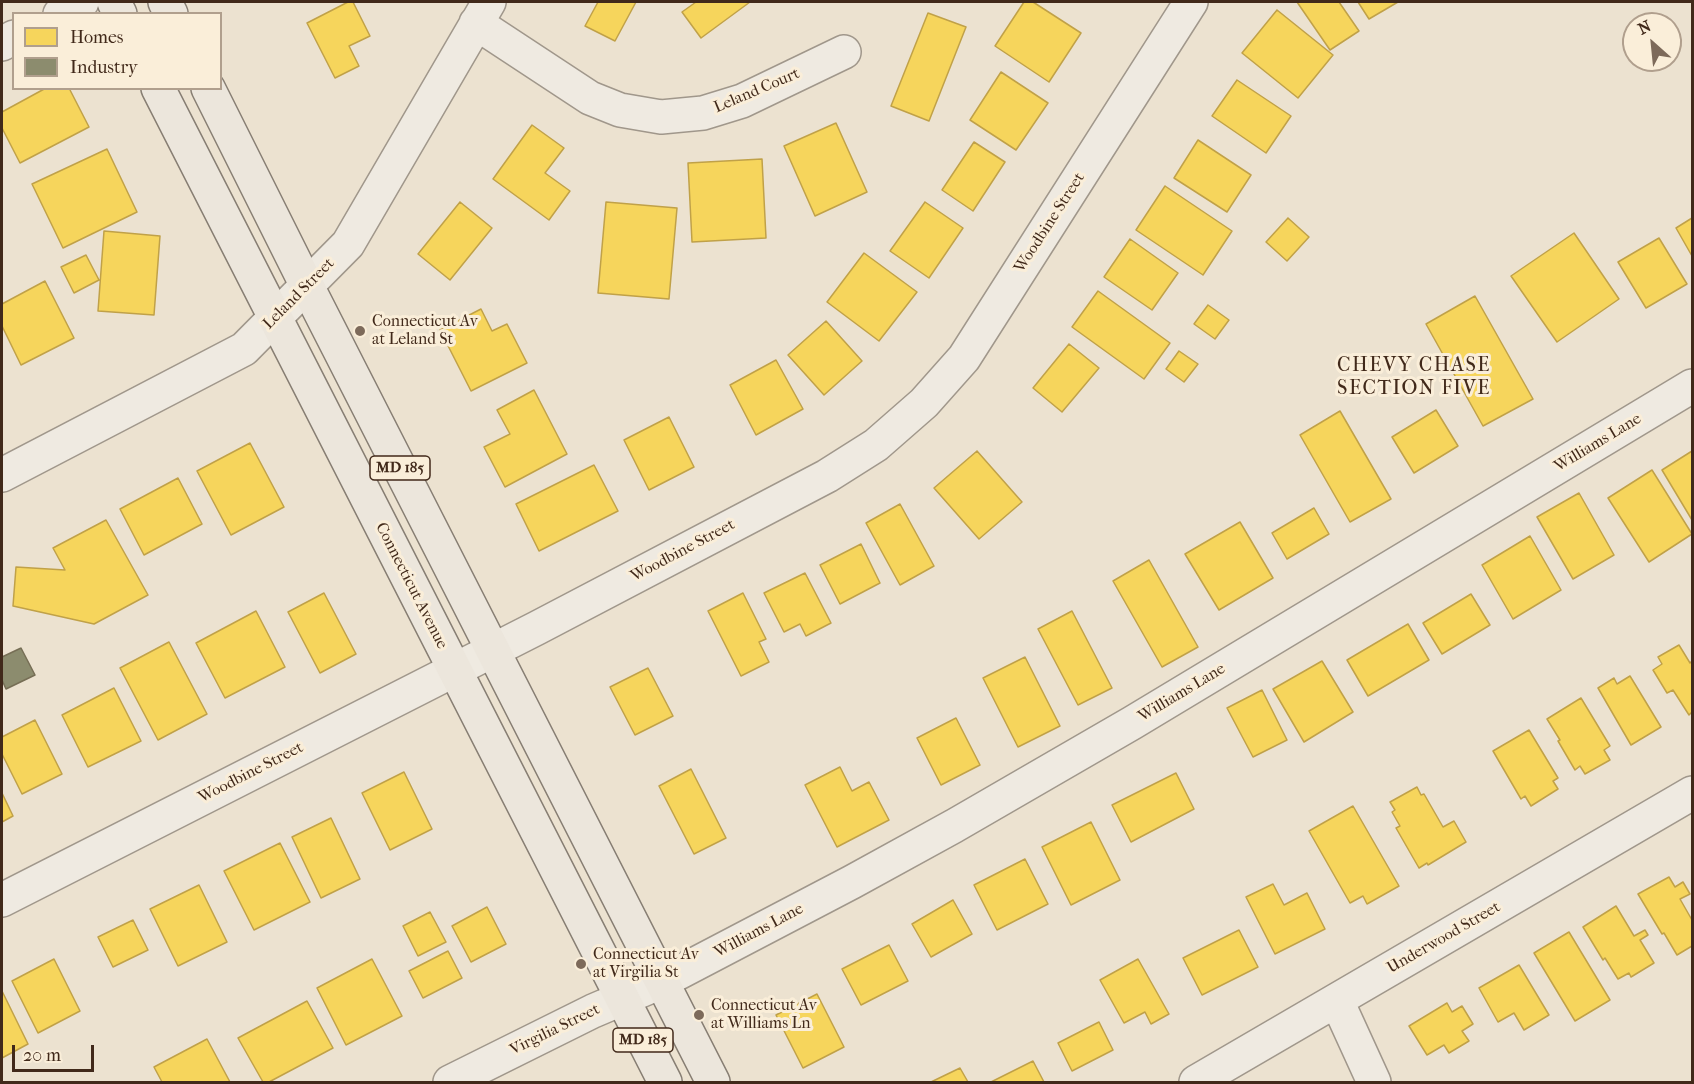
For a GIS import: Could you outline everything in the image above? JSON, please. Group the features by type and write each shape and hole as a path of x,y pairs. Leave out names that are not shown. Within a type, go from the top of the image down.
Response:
{"main road":[{"name":"Connecticut Avenue","path":"159,90 665,1083"},
{"name":"MD 185","path":"209,90 712,1083"}],"street":[{"path":"64,12 82,2"},
{"name":"Woodbine Street","path":"2,900 827,476 876,445 924,403 964,358 1191,2"},
{"name":"Leland Court","path":"483,12 590,98 620,110 661,117 703,113 742,101 844,52"},
{"name":"Leland Street","path":"2,475 244,349 348,244 483,12"},
{"name":"Williams Lane","path":"661,982 842,888 954,826 1132,723 1692,386"},
{"name":"Underwood Street","path":"1196,1083 1692,793"},
{"name":"Virgilia Street","path":"450,1083 593,1011 661,982"},
{"path":"1337,1001 1374,1083"}],"building: Homes":[{"path":"348,2 353,2 370,36 349,46 359,66 335,78 307,23"},
{"path":"598,2 636,2 615,41 585,26"},
{"path":"696,2 750,2 701,38 682,12"},
{"path":"1024,2 1033,2 1081,33 1049,82 995,46"},
{"path":"1297,2 1339,2 1359,31 1330,50"},
{"path":"1358,2 1398,2 1369,19"},
{"path":"1277,10 1333,55 1298,98 1242,53"},
{"path":"928,13 966,27 929,121 891,106"},
{"path":"1001,72 1048,103 1016,150 970,120"},
{"path":"1237,80 1291,116 1266,153 1212,116"},
{"path":"42,90 70,90 89,127 20,163 2,128 2,112"},
{"path":"836,123 867,192 815,216 784,146"},
{"path":"532,125 564,148 545,173 570,191 549,220 493,179"},
{"path":"1198,140 1251,175 1227,212 1174,178"},
{"path":"974,142 1005,162 973,211 942,190"},
{"path":"107,149 137,212 63,248 32,184"},
{"path":"762,159 766,238 692,242 688,163"},
{"path":"1165,186 1232,231 1203,275 1136,230"},
{"path":"460,202 492,228 450,280 418,254"},
{"path":"606,202 677,208 669,299 598,293"},
{"path":"925,202 963,228 929,278 890,251"},
{"path":"1288,218 1309,237 1287,261 1266,242"},
{"path":"1692,218 1692,256 1676,228"},
{"path":"104,231 160,236 154,315 98,311"},
{"path":"1574,233 1619,299 1557,342 1511,276"},
{"path":"1659,238 1687,284 1646,308 1618,262"},
{"path":"1130,239 1178,273 1152,310 1104,277"},
{"path":"864,253 917,292 879,341 827,302"},
{"path":"86,255 99,280 74,293 61,267"},
{"path":"45,281 74,338 21,365 2,326 2,304"},
{"path":"1098,291 1170,343 1144,379 1072,327"},
{"path":"1475,296 1533,399 1483,426 1426,324"},
{"path":"1208,305 1229,320 1215,339 1194,324"},
{"path":"481,309 492,331 507,324 527,363 471,391 440,330"},
{"path":"826,321 862,361 824,395 788,355"},
{"path":"1069,344 1099,368 1062,412 1033,388"},
{"path":"1179,351 1198,364 1184,382 1166,369"},
{"path":"776,360 803,409 756,435 730,385"},
{"path":"534,390 567,454 505,487 484,447 510,434 497,410"},
{"path":"1436,410 1458,446 1414,473 1392,437"},
{"path":"1340,411 1391,499 1350,522 1300,435"},
{"path":"669,417 694,467 649,490 624,440"},
{"path":"250,443 284,507 231,535 197,471"},
{"path":"977,451 1022,502 979,539 934,488"},
{"path":"1692,451 1692,520 1662,470"},
{"path":"594,465 618,511 539,551 516,504"},
{"path":"1652,470 1692,534 1649,562 1608,498"},
{"path":"178,478 202,524 144,555 120,509"},
{"path":"1579,493 1614,555 1573,579 1537,517"},
{"path":"900,504 934,566 900,585 866,523"},
{"path":"1314,508 1329,534 1287,559 1272,533"},
{"path":"106,520 148,595 94,624 13,606 16,567 65,570 53,548"},
{"path":"1240,522 1273,578 1219,610 1185,554"},
{"path":"1530,536 1561,590 1513,619 1482,565"},
{"path":"861,544 880,583 840,604 820,565"},
{"path":"1149,560 1198,647 1162,667 1113,581"},
{"path":"805,573 831,623 806,636 800,624 784,632 764,593"},
{"path":"324,593 356,654 320,673 288,612"},
{"path":"743,593 766,639 759,642 769,662 741,676 708,611"},
{"path":"1471,594 1490,625 1442,654 1423,623"},
{"path":"256,611 285,667 225,698 196,643"},
{"path":"1072,611 1112,688 1078,705 1038,629"},
{"path":"1408,624 1429,660 1368,696 1347,660"},
{"path":"169,642 207,714 158,740 120,668"},
{"path":"1679,645 1690,663 1692,661 1692,712 1689,715 1673,690 1667,693 1653,670 1662,664 1658,657"},
{"path":"1025,657 1060,726 1018,747 983,678"},
{"path":"1322,661 1353,712 1304,742 1273,689"},
{"path":"648,668 673,716 635,735 610,687"},
{"path":"1630,676 1661,727 1631,745 1598,688 1614,678 1617,684"},
{"path":"114,688 141,741 88,767 62,715"},
{"path":"1262,690 1287,740 1253,757 1227,708"},
{"path":"1581,698 1610,746 1604,750 1610,760 1585,774 1580,766 1575,770 1547,719"},
{"path":"956,718 980,765 941,785 917,738"},
{"path":"35,720 62,774 22,794 2,754 2,737"},
{"path":"1529,730 1558,778 1553,781 1558,789 1531,806 1525,796 1521,799 1493,751"},
{"path":"840,767 852,791 869,782 889,820 837,847 805,785"},
{"path":"691,769 726,838 694,854 659,786"},
{"path":"404,772 432,829 390,850 362,793"},
{"path":"1176,773 1194,809 1131,842 1112,805"},
{"path":"1417,787 1421,795 1424,794 1443,827 1454,821 1466,842 1419,868 1396,828 1400,826 1392,812 1395,810 1390,802"},
{"path":"2,793 13,816 2,822"},
{"path":"1353,806 1399,886 1367,904 1363,896 1350,903 1309,831"},
{"path":"331,818 360,879 321,898 292,837"},
{"path":"1091,822 1120,880 1071,905 1042,847"},
{"path":"280,843 310,902 254,930 224,871"},
{"path":"1025,859 1048,904 997,930 974,885"},
{"path":"1669,877 1675,887 1683,882 1690,894 1680,899 1692,920 1692,946 1677,955 1638,894"},
{"path":"1273,884 1284,905 1307,893 1325,929 1275,954 1246,897"},
{"path":"199,885 227,942 178,966 150,909"},
{"path":"953,900 972,934 931,957 912,924"},
{"path":"1616,906 1634,936 1645,930 1648,935 1640,940 1654,963 1631,977 1629,973 1618,979 1605,958 1603,960 1583,927"},
{"path":"487,907 506,944 471,962 452,926"},
{"path":"430,912 446,942 418,956 403,926"},
{"path":"133,920 148,950 113,967 98,937"},
{"path":"1239,930 1258,967 1202,995 1183,958"},
{"path":"1569,932 1610,1000 1575,1021 1534,953"},
{"path":"889,945 908,981 861,1005 842,969"},
{"path":"448,951 462,978 423,998 409,971"},
{"path":"54,959 80,1011 38,1033 12,981"},
{"path":"372,959 402,1016 346,1045 317,988"},
{"path":"1138,959 1169,1014 1151,1024 1145,1012 1124,1023 1100,980"},
{"path":"1519,965 1549,1015 1524,1030 1514,1013 1498,1022 1479,988"},
{"path":"2,991 28,1044 2,1058"},
{"path":"817,994 844,1047 803,1068 776,1015"},
{"path":"307,1001 333,1048 269,1082 263,1082 238,1038"},
{"path":"1447,1003 1452,1012 1462,1006 1473,1024 1462,1031 1469,1041 1449,1053 1444,1045 1427,1055 1409,1026"},
{"path":"1099,1022 1113,1050 1072,1071 1058,1043"},
{"path":"207,1039 230,1082 162,1082 154,1067"},
{"path":"1033,1061 1044,1082 991,1082"},
{"path":"960,1068 968,1082 931,1082"}],"building: Industry":[{"path":"21,648 35,675 6,689 2,680 2,657"}],"place":[{"name":"Connecticut Av at Leland St","path":"360,331"},
{"name":"Connecticut Av at Virgilia St","path":"581,964"},
{"name":"Connecticut Av at Williams Ln","path":"699,1015"}],"district":[{"name":"CHEVY CHASE SECTION FIVE","path":"1414,378"}]}
